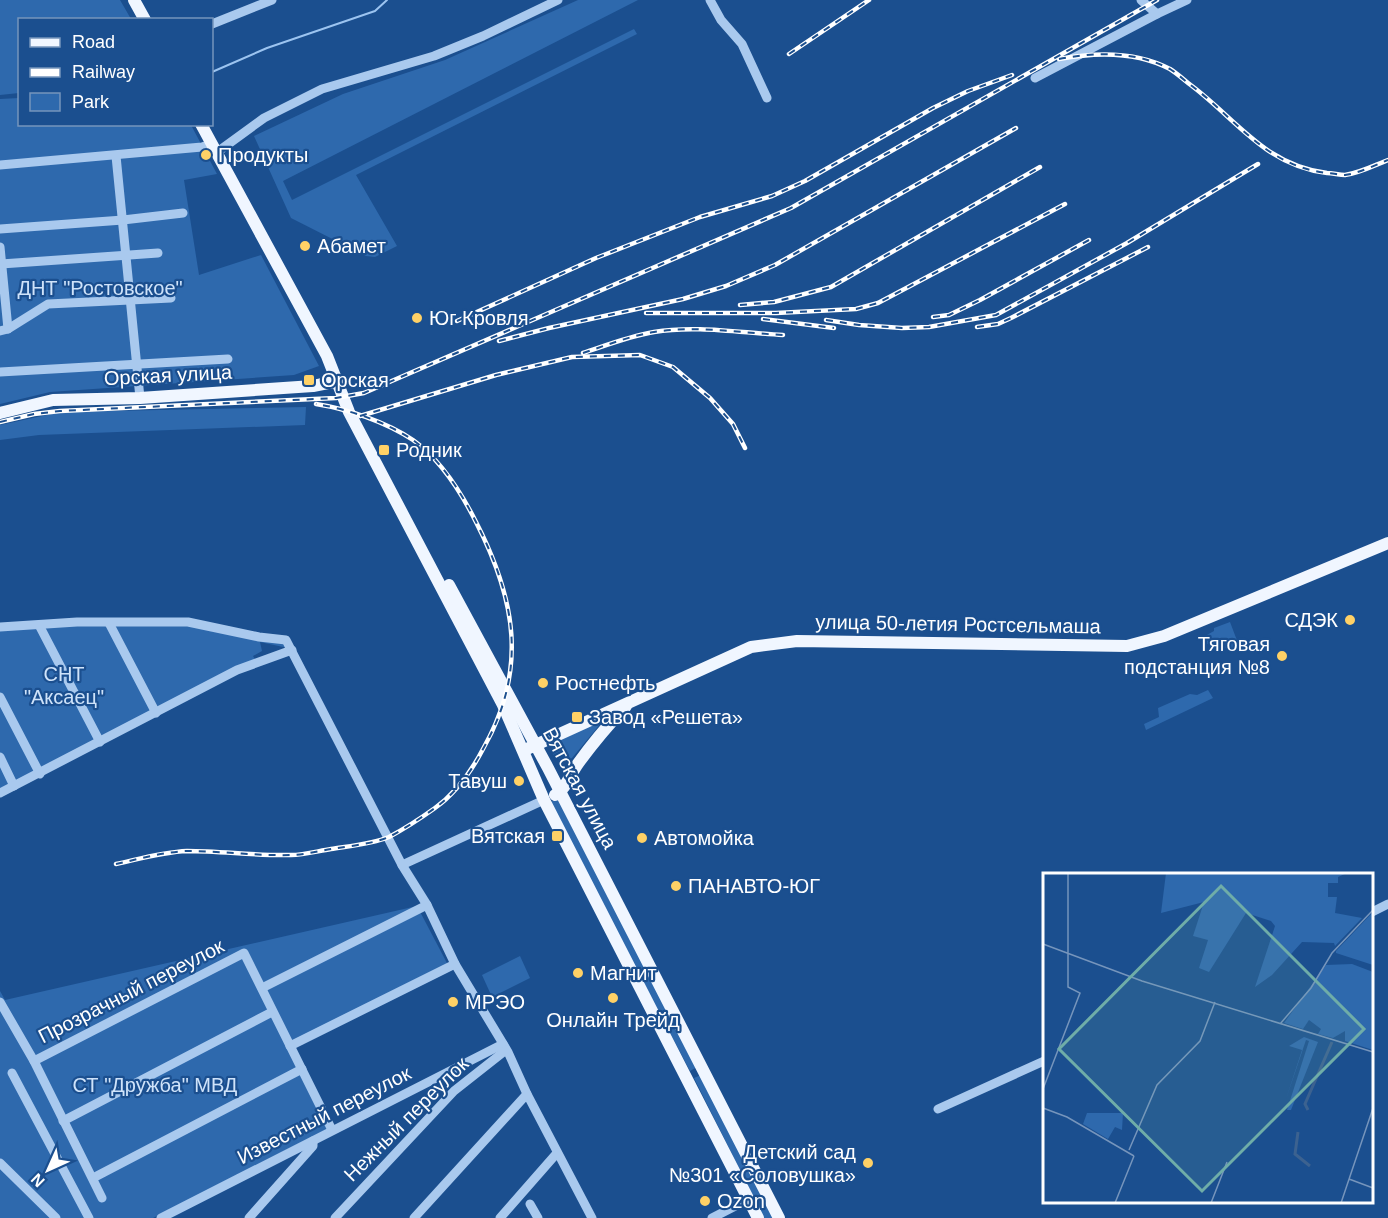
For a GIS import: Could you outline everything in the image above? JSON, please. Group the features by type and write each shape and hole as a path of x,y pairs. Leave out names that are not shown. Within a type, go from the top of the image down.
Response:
{"main road":[{"path":"134,0 144,18"},
{"name":"Вятская улица","path":"202,126 327,356 349,412 503,705 544,800 758,1218"},
{"name":"Вятская улица","path":"338,381 353,402 561,792 779,1218"},
{"name":"Орская улица","path":"0,413 53,400 140,398 313,386 338,381"},
{"name":"улица 50-летия Ростсельмаша","path":"522,751 751,646 797,641 1127,646 1164,636 1388,543"},
{"path":"544,800 561,792 576,766 628,703"},
{"path":"528,765 568,769 576,766"},
{"path":"688,1078 695,1069 704,1070"}],"street":[{"path":"213,24 272,0"},
{"path":"0,165 202,147 213,149 264,118 322,89 434,56 483,36 558,0"},
{"path":"710,0 721,20 742,44 767,98"},
{"path":"1141,0 1157,14"},
{"path":"1035,78 1188,0"},
{"path":"116,156 140,398"},
{"path":"0,229 183,213"},
{"path":"0,247 4,330 48,304 171,298"},
{"path":"1,264 158,253"},
{"path":"0,372 228,359"},
{"path":"0,627 76,622 188,622 259,637 286,640 402,865 427,905 455,964 504,1047 526,1094 592,1218"},
{"path":"110,623 156,713"},
{"path":"39,625 100,742"},
{"path":"0,793 237,670 292,650"},
{"path":"0,697 40,774"},
{"path":"0,757 14,786"},
{"path":"402,865 544,800"},
{"path":"1373,911 1388,904"},
{"path":"332,1131 262,988 427,905"},
{"name":"Прозрачный переулок","path":"34,1061 244,952 262,988"},
{"path":"290,1046 455,964"},
{"path":"0,1002 34,1061 102,1198"},
{"path":"63,1121 272,1012"},
{"name":"Известный переулок","path":"161,1218 504,1047"},
{"name":"Нежный переулок","path":"335,1218 454,1091 504,1047"},
{"path":"938,1109 1043,1061"},
{"path":"93,1178 302,1069"},
{"path":"12,1073 89,1218"},
{"path":"414,1218 526,1094"},
{"path":"249,1218 313,1146 313,1141"},
{"path":"500,1218 557,1153"},
{"path":"0,1163 56,1218"},
{"path":"712,1218 749,1200"},
{"path":"530,1204 538,1218"}],"green space":[{"path":"0,0 120,0 130,18 18,18 18,93 0,95"},
{"path":"578,0 638,0 283,181 292,200 634,29 637,34 356,175 397,246 375,257 366,256 291,218 254,136 343,94 445,60"},
{"name":"ДНТ \"Ростовское\"","path":"18,98 18,126 192,126 217,174 184,180 199,275 261,255 319,366 294,375 50,392 0,404 0,99"},
{"path":"306,407 305,425 39,435 0,440 0,425 61,412"},
{"name":"СНТ \"Аксаец\"","path":"164,620 285,642 288,648 260,642 262,651 253,656 256,661 0,789 0,624"},
{"path":"1230,622 1241,651 1207,644 1205,636 1214,631 1214,628"},
{"path":"1208,690 1213,698 1146,730 1144,724 1159,717 1158,708 1190,694 1197,695"},
{"path":"600,720 602,722 572,758 562,760 553,754 557,742"},
{"path":"557,798 697,1067 690,1071 552,808 551,802"},
{"name":"СТ \"Дружба\" МВД","path":"417,906 448,965 290,1045 331,1127 153,1218 0,1218 0,991 5,1000"},
{"path":"520,956 530,978 492,997 482,975"},
{"path":"701,1075 774,1218 764,1218 694,1078"}],"waterway":[{"path":"213,72 267,48 375,11 387,0"}],"railway":[{"path":"789,54 869,0"},
{"path":"0,422 60,411 336,398 364,393 791,208 1157,0"},
{"path":"1059,59 1101,54 1130,56 1157,63 1179,75 1269,151 1306,169 1345,175 1362,171 1388,160"},
{"path":"457,321 596,258 700,217 772,196 805,181 933,108 968,91 1012,75"},
{"path":"499,341 683,299 726,286 775,265 1016,128"},
{"path":"826,320 902,328 929,327 996,315 1127,243 1258,164"},
{"path":"740,305 774,302 831,287 1040,167"},
{"path":"646,313 776,313 856,309 878,303 1065,204"},
{"path":"933,317 949,315 980,300 1089,240"},
{"path":"977,327 998,324 1011,318 1148,247"},
{"path":"763,319 834,328"},
{"path":"583,353 636,336 670,330 702,329 783,335"},
{"path":"360,416 496,375 572,357 640,355 673,367 710,398 733,424 745,448"},
{"path":"116,864 160,854 187,851 291,855 368,843 389,837 435,808 456,789 478,758 497,720 507,691 511,663 508,607 490,551 464,499 433,457 413,440 391,427 366,417 316,404"}],"place":[{"name":"Продукты","path":"206,155"},
{"name":"Абамет","path":"305,246"},
{"name":"Юг Кровля","path":"417,318"},
{"name":"Орская","path":"309,380"},
{"name":"Родник","path":"384,450"},
{"name":"СДЭК","path":"1350,620"},
{"name":"Тяговая подстанция №8","path":"1282,656"},
{"name":"Ростнефть","path":"543,683"},
{"name":"Завод «Решета»","path":"577,717"},
{"name":"Тавуш","path":"519,781"},
{"name":"Вятская","path":"557,836"},
{"name":"Автомойка","path":"642,838"},
{"name":"ПАНАВТО-ЮГ","path":"676,886"},
{"name":"Магнит","path":"578,973"},
{"name":"Онлайн Трейд","path":"613,998"},
{"name":"МРЭО","path":"453,1002"},
{"name":"Детский сад №301 «Соловушка»","path":"868,1163"},
{"name":"Ozon","path":"705,1201"}]}
